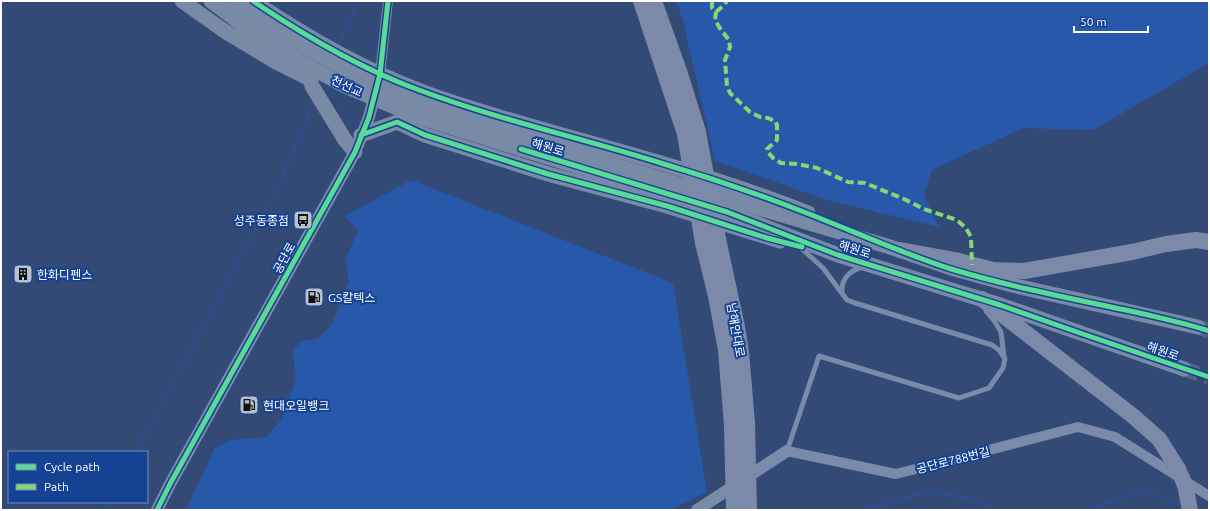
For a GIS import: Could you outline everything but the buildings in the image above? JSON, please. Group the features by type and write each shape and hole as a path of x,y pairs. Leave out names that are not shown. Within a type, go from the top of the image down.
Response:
{"highway":[{"path":"640,1 692,133"},
{"path":"654,1 679,71 692,133"},
{"name":"남해안대로","path":"692,133 718,239 737,327 742,360 739,425"},
{"name":"남해안대로","path":"692,133 703,243 716,296 739,425"},
{"path":"895,249 955,260 993,270 1024,271 1166,244 1196,240 1209,242"},
{"path":"981,304 1133,416 1158,439 1178,469 1185,485 1190,510"},
{"path":"734,510 739,425"},
{"path":"739,425 749,510"}],"main road":[{"path":"182,1 223,30 276,62 310,79 312,86 344,140 354,152"},
{"name":"천선교","path":"211,1 264,41 341,84 416,116 522,144"},
{"name":"천선교","path":"233,1 271,28 343,68 439,111 522,144"},
{"path":"253,1 323,44 380,74 418,90 502,118 661,163 725,184 804,212 895,249"},
{"path":"419,132 411,126 405,118 404,114 409,101 419,96 441,98"},
{"path":"362,135 397,122 419,132 548,174 667,206 767,238 838,254"},
{"name":"해원로","path":"522,144 895,249 951,268 1016,286 1198,328"},
{"name":"해원로","path":"522,144 727,212 838,254 963,293 981,304 1184,369"}],"street":[{"name":"공단로","path":"157,510 362,135 369,117 380,74 388,1"},
{"name":"공단로788번길","path":"787,451 896,474 1078,427 1115,437 1209,496"},
{"path":"697,510 787,451"}],"lane":[{"path":"799,246 834,281 847,300 855,304 992,345 999,350 1004,359"},
{"path":"842,293 843,282 848,274 857,268 876,266"},
{"path":"787,451 819,356 959,398 989,388 1003,368 1004,359 1001,332 981,304"}],"shaded area":[{"path":"676,1 1209,1 1209,63 1093,130 1023,128 932,170 924,195 939,227 827,200 715,161 683,21"},
{"path":"411,180 673,283 707,492 671,510 186,510 214,449 230,440 267,437 282,418 296,379 293,353 302,341 318,339 332,324 349,280 345,260 358,231 345,216"}],"waterway":[{"path":"338,47 358,1"},
{"path":"137,451 278,187 315,100"},
{"path":"1090,510 1141,490 1184,505"},
{"path":"864,510 926,492 976,499 996,510"},
{"path":"105,510 108,503"}],"tunnel":[{"path":"1198,327 1209,331"},
{"path":"1184,369 1209,377"}],"marked path":[{"path":"712,1 712,8 716,12 715,20 729,40 730,47 725,60 727,86 730,93 750,112 760,117 775,121 777,125 777,140 767,149 773,158 781,163 797,164 817,168 848,182 865,183 924,209 957,220 966,228 971,237 972,265"},
{"path":"716,12 727,1"}],"cycle path":[{"path":"253,1 313,39 355,62 397,82 449,101 717,181 787,205 895,249 951,269 1019,287 1135,312 1209,331"},
{"path":"157,510 170,484 355,152 369,117 380,74 388,1"},
{"path":"361,135 397,122 425,135 548,174 667,206 767,238 802,247"},
{"path":"521,149 727,212 838,255 1000,305 1209,377"}],"place":[{"name":"성주동종점","path":"303,220"},
{"name":"한화디펜스","path":"23,274"},
{"name":"GS칼텍스","path":"314,297"},
{"name":"현대오일뱅크","path":"249,405"}]}
